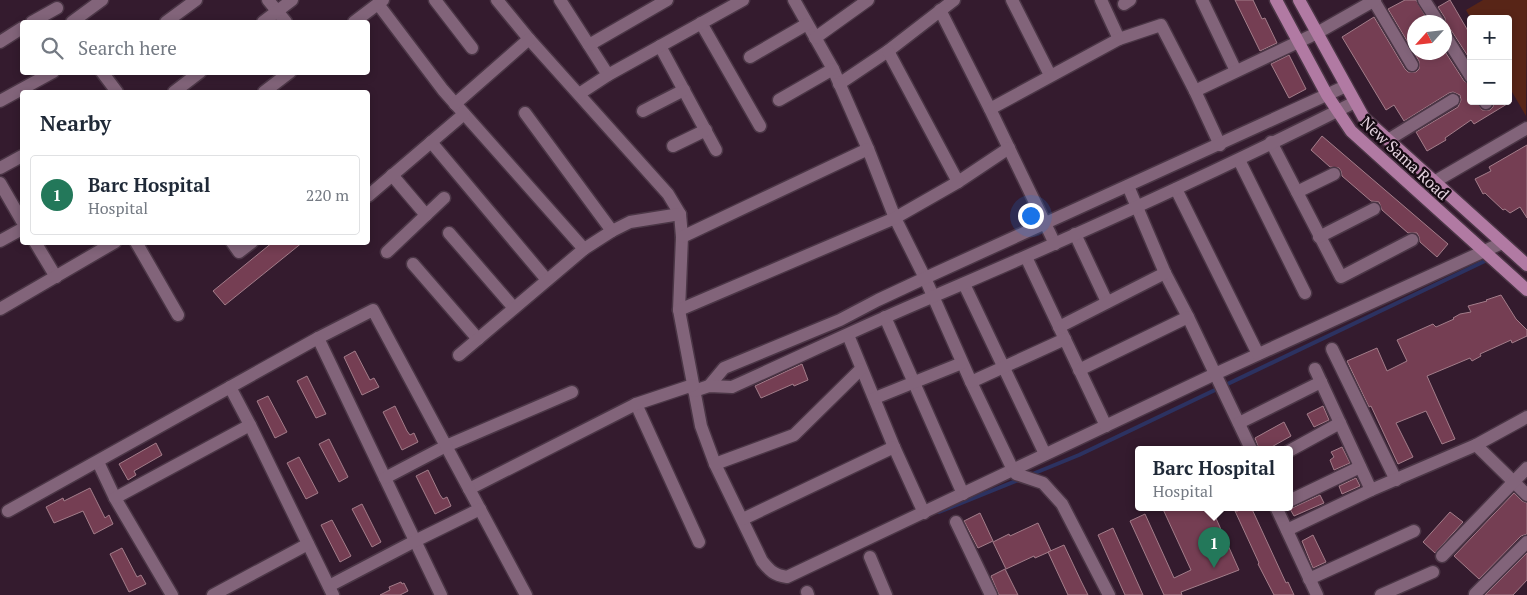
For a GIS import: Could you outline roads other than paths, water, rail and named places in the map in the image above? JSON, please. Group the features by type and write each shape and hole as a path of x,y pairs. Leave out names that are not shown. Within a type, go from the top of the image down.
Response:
{"main road":[{"name":"New Sama Road","path":"1276,0 1296,41 1327,95 1351,131 1527,290"},
{"name":"New Sama Road","path":"1298,0 1364,118 1527,265"}],"street":[{"path":"75,20 102,0"},
{"path":"169,20 196,0"},
{"path":"268,0 284,20"},
{"path":"266,20 292,0"},
{"path":"436,0 472,48"},
{"path":"497,0 529,39 668,194 680,214 682,237 679,310 693,388 706,442 762,561 771,573 787,577 963,494 1015,472 1046,454 1106,426 1216,378 1258,354 1502,243"},
{"path":"588,45 667,0"},
{"path":"579,94 608,74 701,24 723,5 743,0"},
{"path":"794,0 833,69 868,149 895,218 1015,472 1043,482 1062,504 1109,595"},
{"path":"815,38 868,0"},
{"path":"839,84 888,51 954,0"},
{"path":"1012,0 1050,75"},
{"path":"1101,0 1119,39"},
{"path":"1202,0 1236,71"},
{"path":"1195,91 1296,41 1317,33 1374,0 1412,65"},
{"path":"1424,0 1434,15"},
{"path":"564,1 588,45 608,74"},
{"path":"357,20 380,2 455,104 584,250"},
{"path":"35,20 55,4 66,20"},
{"path":"940,10 1046,223 1054,244"},
{"path":"701,24 760,126"},
{"path":"750,57 807,24"},
{"path":"990,109 1119,39 1161,25 1220,145"},
{"path":"0,42 20,29"},
{"path":"455,104 529,39"},
{"path":"660,46 716,150"},
{"path":"1452,47 1467,71"},
{"path":"888,51 958,182"},
{"path":"779,100 833,69"},
{"path":"20,90 48,75"},
{"path":"104,75 116,90"},
{"path":"177,90 196,75"},
{"path":"267,90 286,75"},
{"path":"709,386 724,368 840,320 925,278 1346,86"},
{"path":"0,101 20,90"},
{"path":"643,111 684,90"},
{"path":"1388,140 1453,100"},
{"path":"469,489 636,404 693,388 709,386 732,387 1176,189 1355,102"},
{"path":"525,113 612,231"},
{"path":"370,194 464,114"},
{"path":"1434,182 1527,128"},
{"path":"673,146 706,130"},
{"path":"431,142 547,280"},
{"path":"1271,142 1341,277 1412,240"},
{"path":"679,310 895,218 958,182 1009,148"},
{"path":"682,237 868,149"},
{"path":"0,168 20,157"},
{"path":"1239,160 1305,293"},
{"path":"1297,192 1334,174"},
{"path":"392,175 426,215"},
{"path":"1,186 20,218"},
{"path":"1128,186 1165,273 1188,317 1249,446"},
{"path":"1176,189 1258,354"},
{"path":"387,252 444,198"},
{"path":"1319,237 1374,209"},
{"path":"459,355 584,250 612,231 630,222 680,214"},
{"path":"0,241 20,223"},
{"path":"449,233 514,308"},
{"path":"1076,234 1107,302"},
{"path":"38,245 56,277"},
{"path":"0,309 110,245"},
{"path":"138,245 178,315"},
{"path":"234,245 239,252 248,245"},
{"path":"1026,257 1106,426"},
{"path":"413,264 478,339"},
{"path":"1059,327 1165,273"},
{"path":"964,284 1046,454"},
{"path":"8,511 318,338 373,310 526,595"},
{"path":"1079,370 1188,317"},
{"path":"885,318 963,494"},
{"path":"848,335 894,447 924,513"},
{"path":"318,338 441,595"},
{"path":"971,382 1065,339"},
{"path":"1332,349 1396,480"},
{"path":"875,398 962,363"},
{"path":"715,464 794,436 861,369"},
{"path":"1315,369 1371,490"},
{"path":"1238,422 1321,382"},
{"path":"230,387 331,590 415,541 480,509"},
{"path":"384,478 446,446 572,392"},
{"path":"636,404 699,542"},
{"path":"1287,530 1371,490 1476,445 1527,417"},
{"path":"1293,449 1340,423"},
{"path":"115,498 250,425"},
{"path":"1476,445 1527,495"},
{"path":"743,519 894,447"},
{"path":"98,462 115,498 172,595"},
{"path":"1293,499 1360,467"},
{"path":"1442,556 1527,468"},
{"path":"1278,511 1316,595"},
{"path":"956,522 991,595"},
{"path":"1309,579 1414,530"},
{"path":"1475,594 1527,542"},
{"path":"213,595 308,544"},
{"path":"870,557 886,595"},
{"path":"1380,595 1434,572"}],"waterway":[{"path":"1030,475 1079,455 1487,260 1489,262"},
{"path":"939,512 1021,479"}],"place":[{"name":"Barc Hospital","path":"1214,568"}]}
